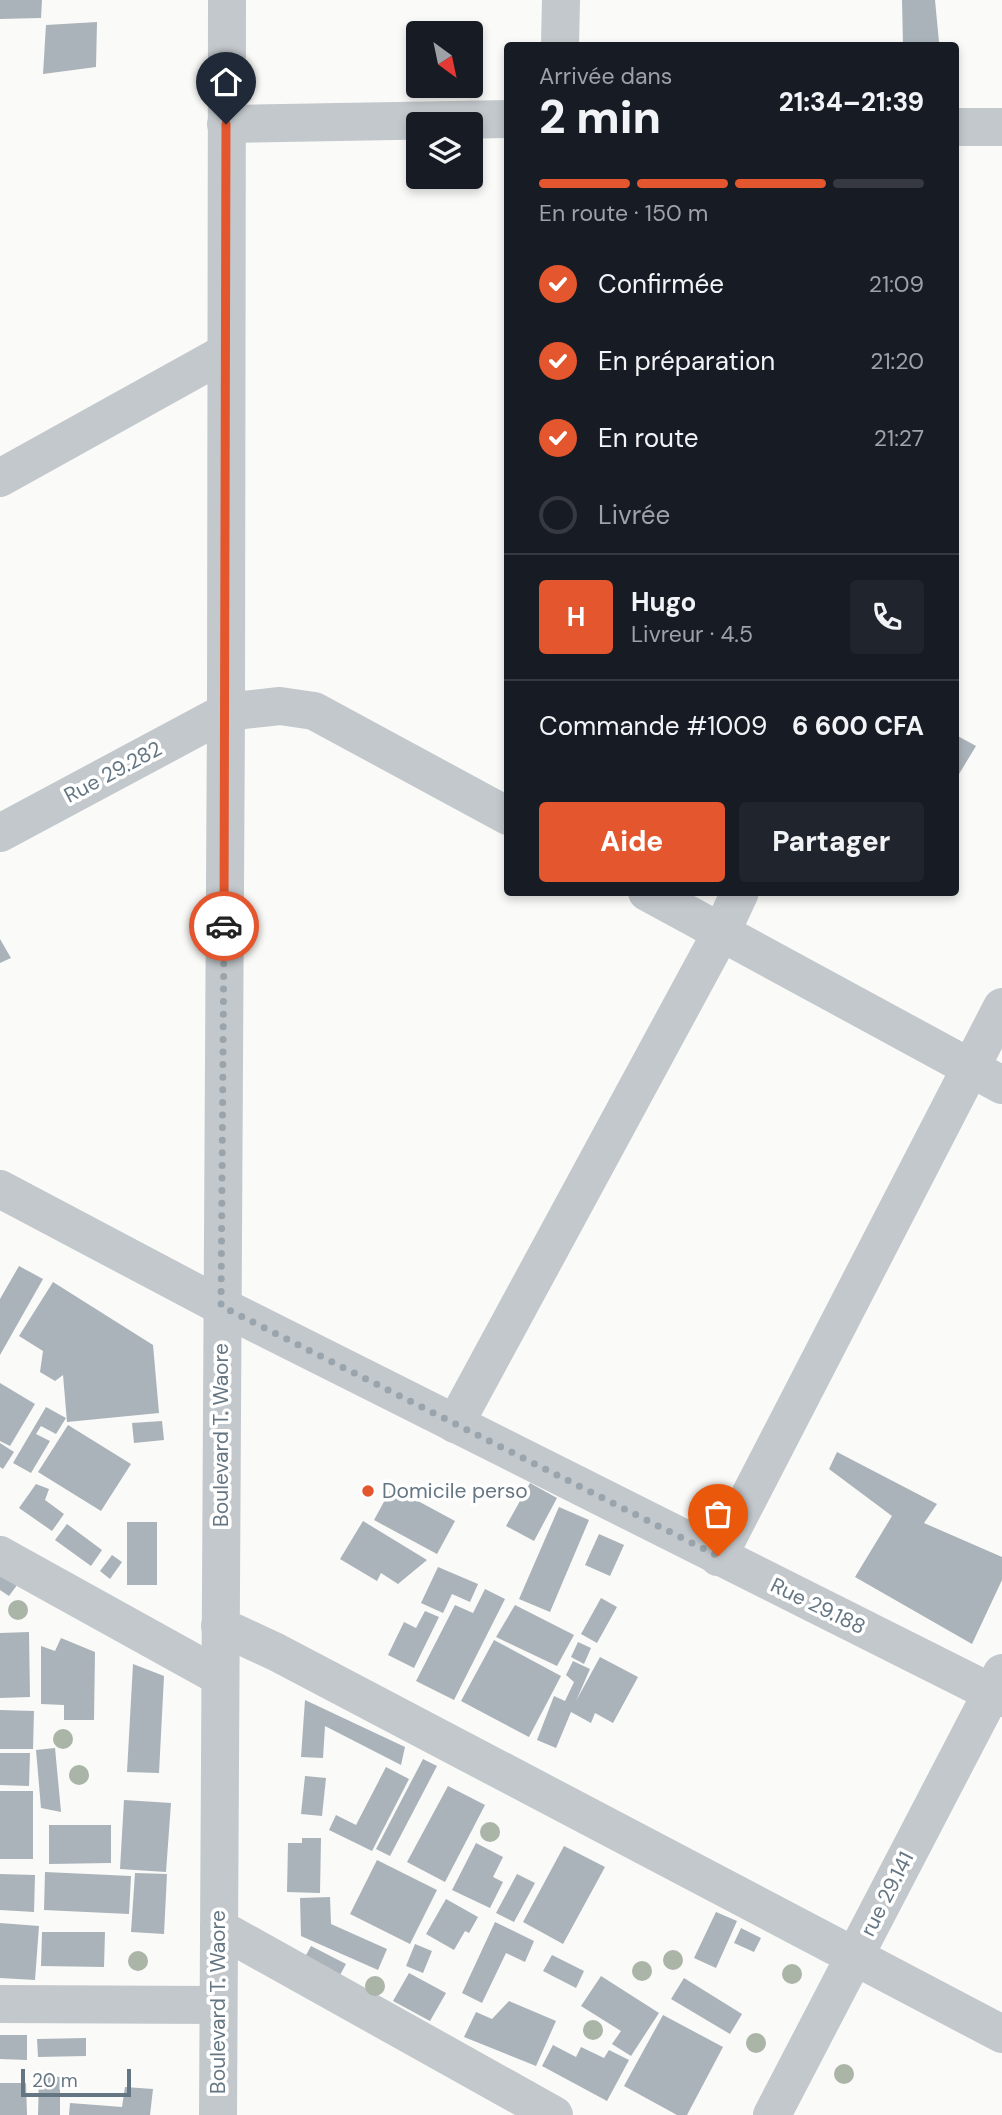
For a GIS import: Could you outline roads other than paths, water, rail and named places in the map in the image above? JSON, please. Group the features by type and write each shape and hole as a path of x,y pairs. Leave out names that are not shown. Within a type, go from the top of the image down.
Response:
{"street":[{"name":"Boulevard T. Waore","path":"218,2115 227,0"},
{"path":"561,0 561,42"},
{"path":"226,124 504,119"},
{"path":"959,127 1002,127"},
{"path":"0,478 225,352"},
{"path":"226,712 280,706 314,711 504,814"},
{"name":"Rue 29.282","path":"0,833 226,712"},
{"path":"654,896 986,1077"},
{"path":"455,1424 721,933 738,896"},
{"path":"718,1556 986,1077 1002,1007"},
{"name":"Rue 29.188","path":"0,1189 221,1306 718,1556 998,1688"},
{"path":"0,1555 220,1677"},
{"path":"220,1626 288,1659 1002,2034"},
{"name":"rue 29.141","path":"772,2115 998,1688"},
{"path":"219,1928 554,2115"},
{"path":"0,2004 218,2005"}],"place":[{"name":"Domicile perso","path":"368,1491"}]}
